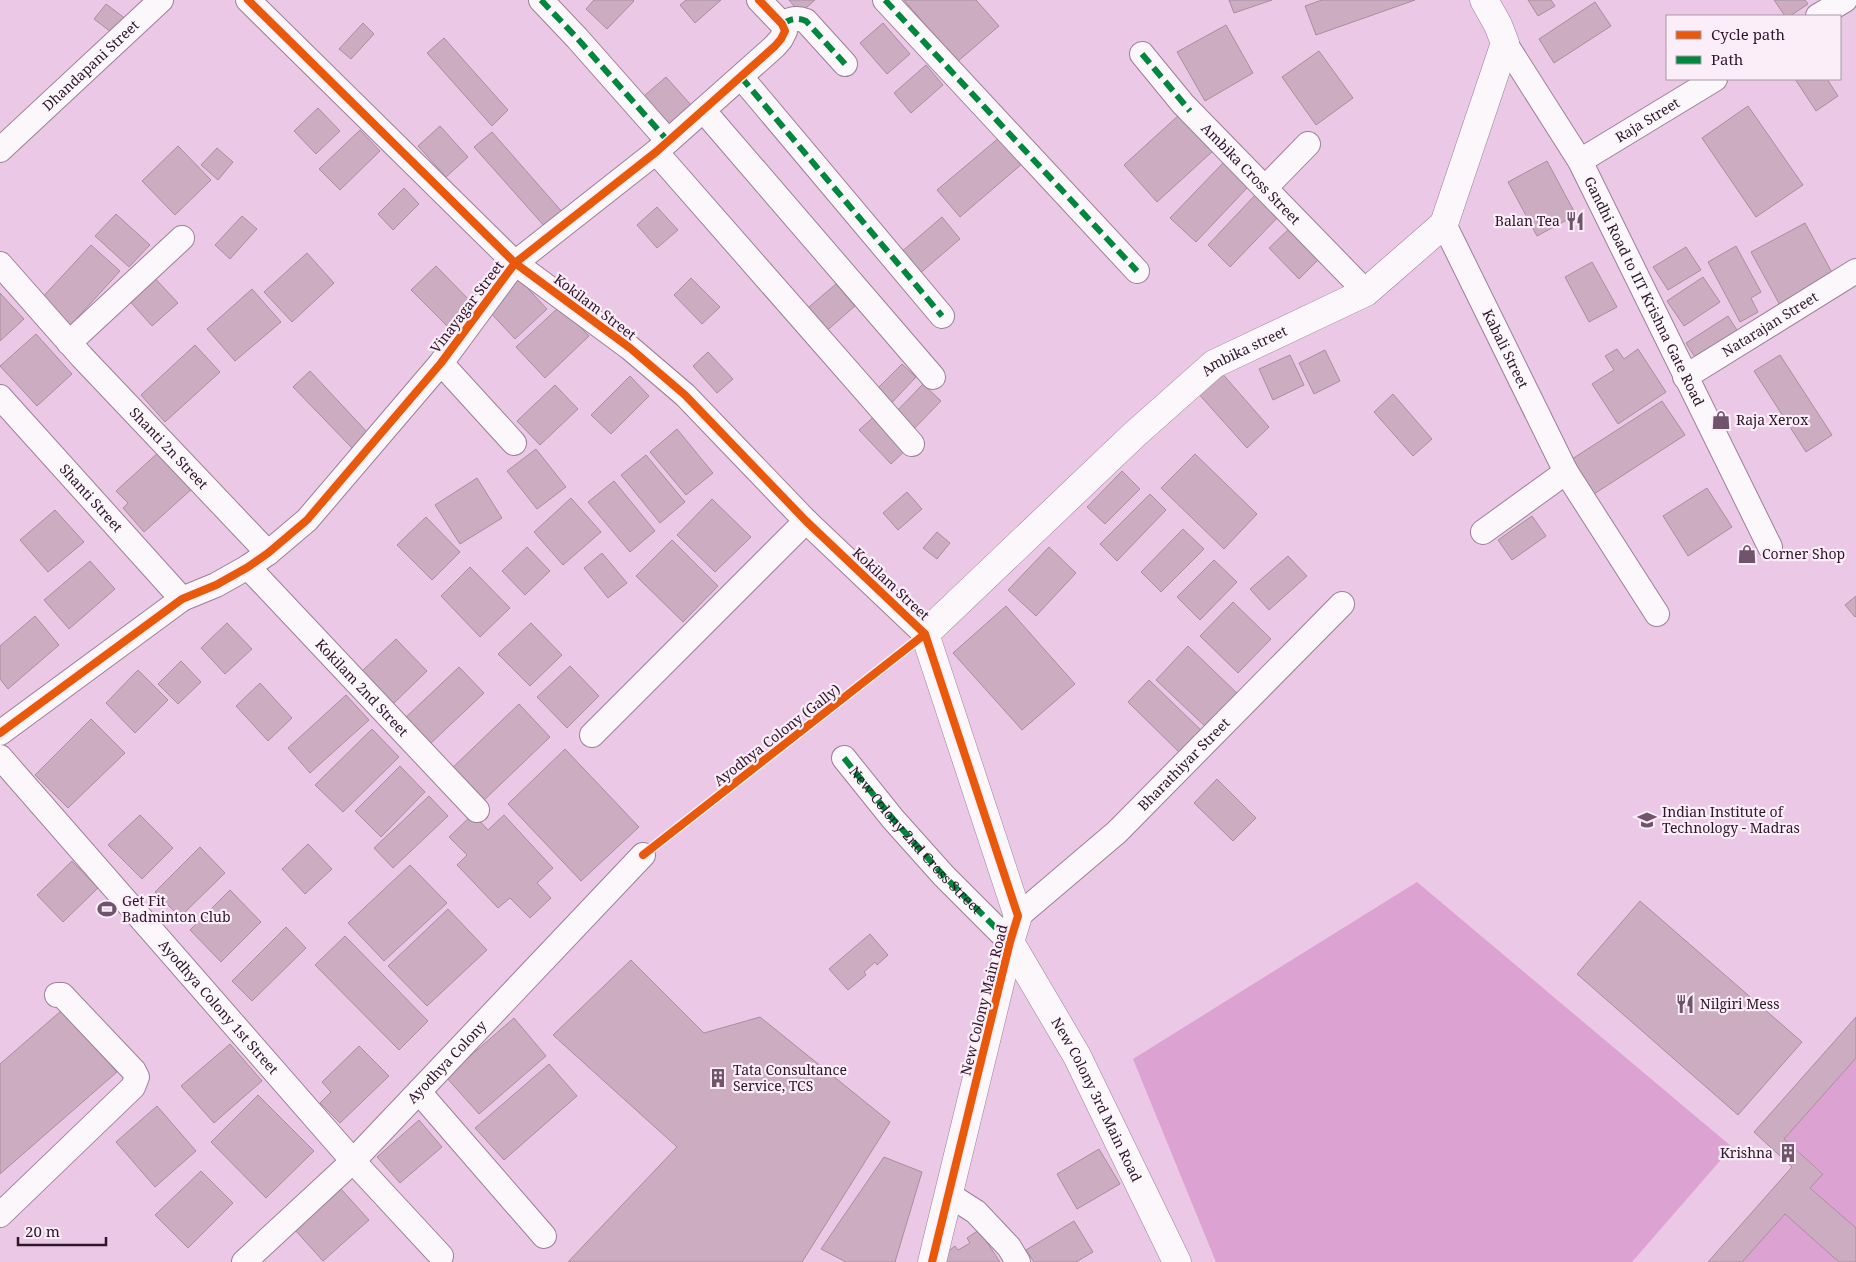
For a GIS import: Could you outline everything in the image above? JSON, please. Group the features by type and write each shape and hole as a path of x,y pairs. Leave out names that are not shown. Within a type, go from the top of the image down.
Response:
{"street":[{"name":"Dhandapani Street","path":"0,150 161,0"},
{"name":"Kokilam Street","path":"248,0 515,263 630,348 685,395 806,521 926,634"},
{"path":"541,0 577,38 662,146 912,444"},
{"path":"759,0 782,24 791,19 800,18 806,21 845,64"},
{"path":"885,0 1137,271"},
{"path":"1444,224 1505,43 1498,25 1484,0"},
{"path":"1820,15 1845,0"},
{"name":"Vinayagar Street","path":"4,721 182,599 216,585 268,553 307,520 441,364 515,263 662,146 741,77 781,39 785,31 782,24"},
{"name":"Gandhi Road to IIT Krishna Gate Road","path":"1505,43 1580,161 1770,547"},
{"name":"Ambika Cross Street","path":"1142,54 1182,104 1366,292"},
{"path":"741,77 942,316"},
{"name":"Raja Street","path":"1580,161 1713,80"},
{"path":"703,110 933,376"},
{"path":"1265,188 1308,144"},
{"name":"Ambika street","path":"926,634 1136,434 1214,364 1366,292 1444,224"},
{"name":"Kabali Street","path":"1444,224 1566,472 1657,614"},
{"path":"69,343 182,238"},
{"name":"Shanti 2n Street","path":"0,264 69,343 268,553"},
{"name":"Natarajan Street","path":"1685,376 1856,271"},
{"path":"441,364 514,443"},
{"name":"Shanti Street","path":"0,397 182,599"},
{"path":"1483,532 1566,472"},
{"path":"592,735 806,521"},
{"name":"Kokilam 2nd Street","path":"248,566 477,810"},
{"name":"Bharathiyar Street","path":"1018,916 1117,832 1342,604"},
{"name":"New Colony Main Road","path":"926,634 1018,916 932,1262"},
{"name":"Ayodhya Colony 1st Street","path":"0,757 353,1161 441,1256"},
{"name":"New Colony 2nd Cross Street","path":"844,758 893,820 944,876 1010,942"},
{"name":"Ayodhya Colony","path":"244,1262 353,1161 643,855"},
{"name":"New Colony 3rd Main Road","path":"1010,942 1077,1056 1177,1262"},
{"path":"0,1215 133,1087 137,1077 134,1071 62,995 57,995"},
{"path":"419,1092 544,1236"},
{"path":"948,1194 976,1212 1009,1247 1018,1262"}],"shaded area":[{"path":"1417,882 1732,1147 1632,1262 1216,1262 1133,1059"},
{"path":"1856,1058 1856,1228 1810,1188 1823,1173 1784,1139"},
{"path":"1785,1214 1839,1262 1742,1262"}],"building":[{"path":"594,0 634,1 607,29 586,9"},
{"path":"686,0 721,0 695,23 680,5"},
{"path":"789,0 815,0 800,13"},
{"path":"904,0 976,0 999,26 957,62"},
{"path":"1229,0 1272,0 1234,13"},
{"path":"1322,0 1415,0 1316,35 1305,6"},
{"path":"1528,0 1551,0 1555,6 1538,16"},
{"path":"1774,0 1805,0 1808,4 1792,15 1784,15"},
{"path":"1595,2 1611,26 1554,63 1539,39"},
{"path":"106,4 126,19 115,35 94,19"},
{"path":"363,23 374,34 351,59 339,49"},
{"path":"883,23 910,54 887,74 860,43"},
{"path":"1226,25 1253,73 1205,101 1177,52"},
{"path":"444,38 508,110 492,126 427,53"},
{"path":"1319,51 1353,98 1316,125 1282,77"},
{"path":"926,65 943,85 911,113 894,93"},
{"path":"666,77 691,105 663,131 637,102"},
{"path":"1796,80 1828,80 1838,96 1816,111"},
{"path":"1748,106 1803,185 1756,217 1702,138"},
{"path":"318,108 340,131 316,154 294,131"},
{"path":"1180,114 1214,150 1157,202 1124,165"},
{"path":"440,126 468,157 446,177 418,146"},
{"path":"360,130 380,151 340,190 319,169"},
{"path":"492,132 563,213 546,228 474,147"},
{"path":"1000,137 1023,163 960,217 937,190"},
{"path":"178,146 211,180 175,215 142,181"},
{"path":"217,148 233,162 218,180 201,165"},
{"path":"1547,161 1576,215 1537,236 1508,182"},
{"path":"1223,163 1248,187 1196,242 1170,218"},
{"path":"404,188 419,204 393,230 378,214"},
{"path":"1257,193 1280,215 1230,267 1208,245"},
{"path":"657,207 678,230 657,248 637,225"},
{"path":"116,214 150,245 129,267 95,236"},
{"path":"242,216 257,229 230,259 215,245"},
{"path":"942,217 960,239 918,275 900,253"},
{"path":"1805,223 1835,278 1781,307 1751,252"},
{"path":"1292,226 1322,256 1299,279 1269,248"},
{"path":"91,245 120,271 69,327 39,301"},
{"path":"1736,246 1761,292 1751,298 1758,312 1740,322 1708,262"},
{"path":"1686,247 1701,270 1668,290 1653,267"},
{"path":"307,253 334,283 292,322 264,292"},
{"path":"1592,262 1617,307 1589,322 1565,277"},
{"path":"436,266 473,304 449,328 411,290"},
{"path":"151,274 178,303 152,326 126,297"},
{"path":"1703,277 1720,302 1684,326 1667,301"},
{"path":"691,278 720,307 702,324 674,295"},
{"path":"519,279 547,309 515,339 487,309"},
{"path":"836,284 855,306 823,334 803,312"},
{"path":"252,289 281,322 235,361 207,329"},
{"path":"0,293 24,319 0,341"},
{"path":"560,306 589,336 545,378 516,347"},
{"path":"1728,316 1740,335 1698,362 1686,343"},
{"path":"36,334 72,374 37,406 0,366"},
{"path":"195,345 220,372 165,422 141,395"},
{"path":"1617,349 1624,359 1638,349 1666,392 1618,424 1592,384 1614,370 1605,356"},
{"path":"1325,350 1340,381 1314,394 1299,363"},
{"path":"708,352 733,379 717,393 693,366"},
{"path":"1290,355 1304,385 1273,400 1259,369"},
{"path":"1780,355 1832,435 1806,452 1754,371"},
{"path":"902,364 916,377 886,409 871,395"},
{"path":"310,371 368,433 352,448 293,387"},
{"path":"1220,371 1269,427 1247,448 1197,392"},
{"path":"630,376 649,396 611,434 591,415"},
{"path":"923,384 941,401 909,434 891,417"},
{"path":"555,385 578,409 540,445 517,421"},
{"path":"1393,394 1432,439 1413,456 1374,412"},
{"path":"1662,401 1685,435 1591,496 1569,461"},
{"path":"878,413 909,447 891,464 859,430"},
{"path":"677,429 713,473 686,495 650,452"},
{"path":"536,449 566,487 537,509 507,471"},
{"path":"161,450 194,487 144,532 123,508 128,503 116,491"},
{"path":"1195,454 1257,514 1224,549 1161,488"},
{"path":"646,455 685,502 660,523 621,475"},
{"path":"1122,471 1140,489 1105,524 1087,507"},
{"path":"477,478 502,518 460,544 435,505"},
{"path":"614,481 655,531 630,552 588,502"},
{"path":"1707,488 1732,527 1688,556 1663,516"},
{"path":"907,492 922,509 898,530 883,513"},
{"path":"1150,494 1166,510 1117,561 1100,544"},
{"path":"571,498 601,532 563,565 534,532"},
{"path":"712,499 751,537 715,572 677,535"},
{"path":"55,510 84,542 48,572 20,540"},
{"path":"1532,516 1546,536 1512,560 1498,540"},
{"path":"426,517 460,552 432,580 397,545"},
{"path":"1183,529 1204,549 1161,592 1141,572"},
{"path":"937,532 950,543 937,559 923,548"},
{"path":"672,540 718,586 683,622 636,576"},
{"path":"527,547 550,571 525,595 502,571"},
{"path":"1049,547 1076,573 1036,616 1008,590"},
{"path":"602,553 627,583 608,598 584,568"},
{"path":"1288,556 1307,576 1269,610 1250,589"},
{"path":"1214,560 1237,582 1200,620 1177,597"},
{"path":"90,561 115,589 69,629 44,600"},
{"path":"470,567 510,608 480,637 441,596"},
{"path":"1856,596 1856,616 1855,617 1845,605"},
{"path":"1233,602 1271,639 1238,673 1200,636"},
{"path":"1006,606 1075,684 1022,730 953,653"},
{"path":"35,616 59,645 8,689 0,679 0,646"},
{"path":"227,623 252,649 225,674 201,648"},
{"path":"531,623 562,655 530,686 498,654"},
{"path":"396,639 427,671 392,705 360,673"},
{"path":"1188,646 1241,697 1209,730 1156,680"},
{"path":"181,661 201,682 178,704 158,684"},
{"path":"570,666 599,696 567,728 537,697"},
{"path":"459,667 484,693 430,744 405,718"},
{"path":"138,670 168,700 135,733 106,703"},
{"path":"1149,680 1204,733 1183,756 1128,702"},
{"path":"260,683 292,718 268,741 236,706"},
{"path":"346,695 369,720 310,773 288,748"},
{"path":"519,704 550,737 479,805 448,772"},
{"path":"91,719 125,753 68,808 35,775"},
{"path":"372,729 399,757 343,812 315,785"},
{"path":"565,749 639,827 581,881 508,804"},
{"path":"400,766 425,792 381,837 355,811"},
{"path":"1217,779 1256,818 1233,841 1194,803"},
{"path":"429,796 448,816 393,868 374,848"},
{"path":"473,814 488,830 504,815 553,868 537,883 551,898 530,918 510,898 498,908 457,865 467,855 449,837"},
{"path":"140,815 173,848 142,879 108,845"},
{"path":"308,844 332,869 305,894 282,869"},
{"path":"200,847 225,873 180,917 155,892"},
{"path":"72,861 98,888 63,922 37,895"},
{"path":"410,865 447,903 384,961 348,923"},
{"path":"230,890 261,922 221,962 190,930"},
{"name":"Nilgiri Mess","path":"1640,901 1802,1042 1738,1115 1577,974"},
{"path":"448,909 487,950 427,1006 388,966"},
{"path":"286,927 306,948 252,1001 232,981"},
{"path":"870,934 888,955 877,965 875,962 864,972 866,975 848,990 829,969"},
{"path":"345,936 428,1021 399,1050 315,965"},
{"name":"Tata Consultance Service, TCS","path":"631,960 704,1033 760,1017 890,1122 802,1262 568,1262 677,1147 553,1035"},
{"path":"62,1010 117,1072 0,1174 0,1064"},
{"name":"Krishna","path":"1856,1017 1856,1058 1784,1139 1823,1174 1810,1188 1856,1228 1856,1262 1839,1262 1785,1214 1742,1262 1708,1262 1792,1167 1754,1132"},
{"path":"514,1018 546,1056 479,1114 446,1077"},
{"path":"230,1044 262,1081 214,1123 181,1086"},
{"path":"359,1046 389,1076 340,1123 320,1103 331,1092 322,1082"},
{"path":"549,1064 577,1096 504,1160 475,1128"},
{"path":"258,1095 314,1151 266,1198 211,1142"},
{"path":"157,1106 196,1151 155,1187 116,1142"},
{"path":"419,1120 442,1147 400,1183 377,1157"},
{"path":"1099,1149 1120,1184 1077,1209 1057,1174"},
{"path":"884,1157 922,1172 895,1262 846,1262 821,1249"},
{"path":"201,1171 233,1203 188,1248 155,1215"},
{"path":"341,1189 369,1220 323,1261 295,1230"},
{"path":"1074,1221 1093,1252 1076,1262 1034,1262 1026,1250"},
{"path":"979,1230 1000,1262 939,1262 937,1260 955,1246 958,1250 970,1243 967,1238"}],"marked path":[{"path":"541,0 668,141"},
{"path":"885,0 1137,271"},
{"path":"782,24 794,19 806,21 845,64"},
{"path":"1142,54 1190,111"},
{"path":"741,77 942,316"},
{"path":"844,758 893,819 944,876 1010,942"}],"cycle path":[{"path":"248,0 515,263 630,348 685,395 806,521 925,634 1018,916 932,1262"},
{"path":"0,733 182,599 216,585 248,567 268,553 307,520 441,363 515,263 656,152 775,46 785,31 782,24 759,0"},
{"name":"Ayodhya Colony (Gally)","path":"643,855 925,634"}],"place":[{"name":"Balan Tea","path":"1575,221"},
{"name":"Raja Xerox","path":"1721,420"},
{"name":"Corner Shop","path":"1747,554"},
{"name":"Indian Institute of Technology - Madras","path":"1647,820"},
{"name":"Get Fit Badminton Club","path":"107,909"},
{"name":"Nilgiri Mess","path":"1685,1004"},
{"name":"Tata Consultance Service, TCS","path":"718,1078"},
{"name":"Krishna","path":"1788,1153"}]}
